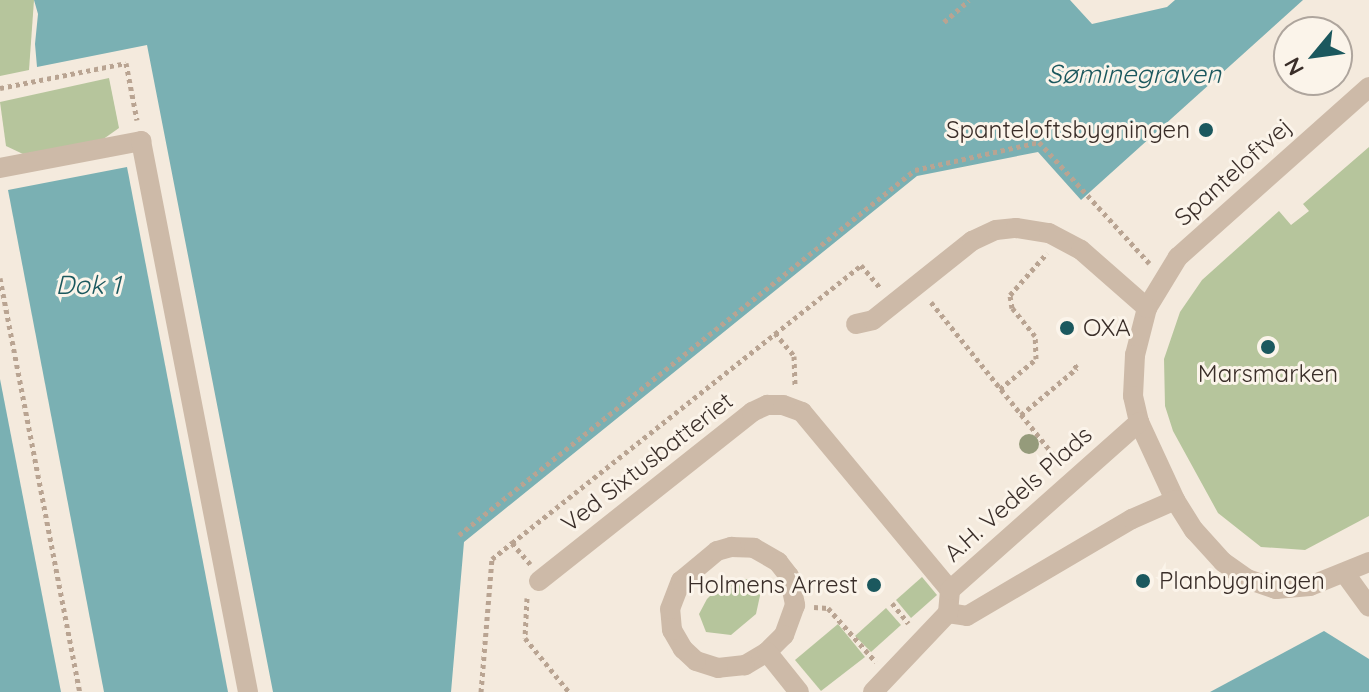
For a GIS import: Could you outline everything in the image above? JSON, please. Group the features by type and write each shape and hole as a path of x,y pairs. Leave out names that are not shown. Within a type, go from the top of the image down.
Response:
{"street":[{"name":"Spanteloftvej","path":"1147,308 1178,257 1369,87"},
{"path":"0,168 141,141 248,692"},
{"path":"856,324 873,320 972,241 996,230 1016,228 1049,233 1081,250 1147,308 1135,355 1133,396 1139,422 1175,500 1194,530 1223,562 1247,579 1276,589 1310,586 1346,575 1369,562"},
{"name":"Ved Sixtusbatteriet","path":"540,580 752,412 767,405 783,405 796,410"},
{"path":"796,410 802,412 950,590"},
{"name":"A.H. Vedels Plads","path":"948,613 950,590 1139,422"},
{"path":"871,691 948,613 967,616 1132,519 1175,500"},
{"path":"754,548 767,553 785,570 794,592 795,605 784,635 767,652 745,665 718,668 696,661 683,649 672,630 670,609 681,581 717,551 754,548"},
{"path":"1346,575 1369,607"},
{"path":"767,652 799,692"}],"path":[{"path":"944,22 969,0"},
{"path":"0,88 126,63 141,141"},
{"path":"459,535 915,170 1039,142 1164,280"},
{"path":"1000,389 1036,359 1035,336 1012,308 1010,295 1044,256 1063,240"},
{"path":"481,692 492,559 861,265 879,286"},
{"path":"0,278 80,692"},
{"path":"916,284 1074,479"},
{"path":"775,333 794,356 796,410"},
{"path":"1021,415 1077,368 1073,363"},
{"path":"512,543 540,580 525,602 525,638 569,692"},
{"path":"795,605 828,608 887,674"}],"green space":[{"path":"0,0 34,0 29,70 0,76"},
{"path":"109,78 119,128 102,140 23,154 6,146 0,102"},
{"name":"Marsmarken","path":"1369,147 1369,516 1305,550 1261,547 1218,513 1173,431 1165,406 1164,359 1180,312 1202,280 1279,211 1291,225 1309,211 1303,204"},
{"path":"922,577 937,595 911,618 896,600"},
{"path":"741,578 750,580 761,591 756,614 731,635 706,632 699,614 707,599 722,584"},
{"path":"886,608 901,625 871,652 855,636"},
{"path":"838,624 865,657 821,691 795,660"}],"water":[{"name":"Søminegraven","path":"34,0 1070,0 1092,24 1167,7 1175,0 1303,0 1285,16 1273,16 1273,27 1081,200 1038,152 917,176 464,542 451,692 273,692 147,45 37,67 35,44 38,14"},
{"name":"Dok 1","path":"127,167 228,692 104,692 8,190"},
{"path":"0,379 61,692 0,692"},
{"path":"1324,631 1369,659 1369,692 1210,692"}],"place":[{"name":"Spanteloftsbygningen","path":"1206,130"},
{"name":"OXA","path":"1067,328"},
{"name":"Marsmarken","path":"1268,347"},
{"name":"Planbygningen","path":"1143,581"},
{"name":"Holmens Arrest","path":"874,585"}]}
